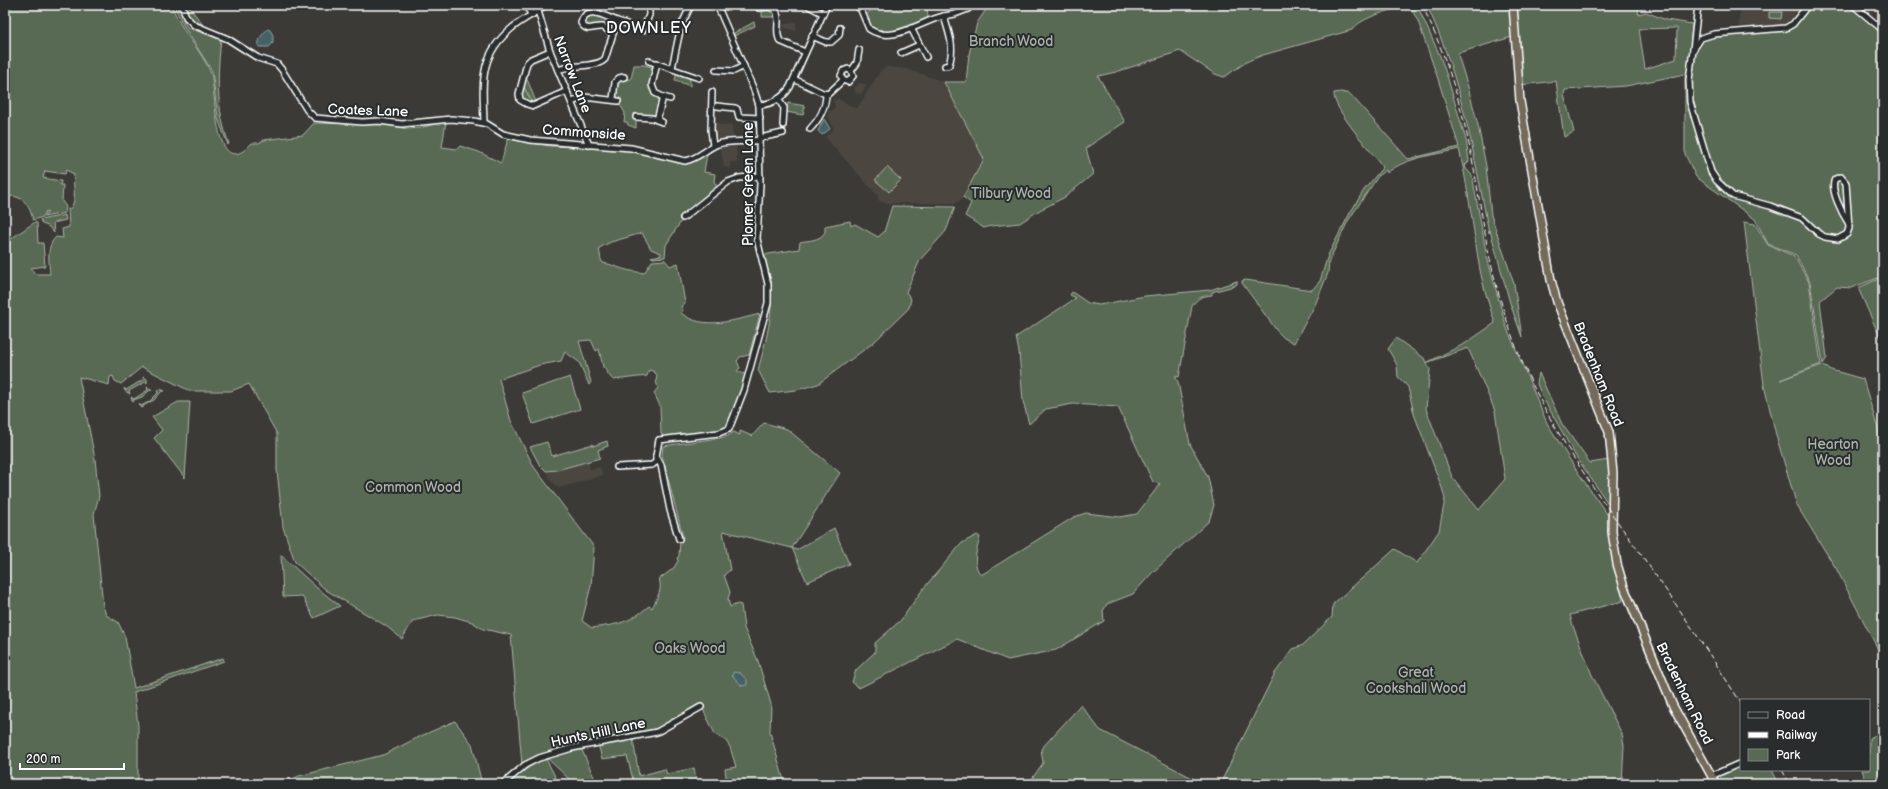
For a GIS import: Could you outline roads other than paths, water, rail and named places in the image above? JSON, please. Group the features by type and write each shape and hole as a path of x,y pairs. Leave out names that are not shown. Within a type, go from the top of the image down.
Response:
{"highway":[{"name":"Bradenham Road","path":"1513,5 1520,101 1551,280 1557,302 1609,432 1614,473 1612,532 1617,564 1630,602 1670,700 1716,784"}],"street":[{"name":"Coates Lane","path":"182,5 186,17 194,26 228,39 258,58 277,64 307,110 315,118 362,122 379,120 402,124 452,119 484,123"},
{"path":"525,5 532,15"},
{"path":"484,123 483,84 485,66 488,57 493,48 512,27 545,5"},
{"path":"643,30 649,15 650,5"},
{"path":"672,68 681,26 689,7 680,5"},
{"name":"Plomer Green Lane","path":"656,456 659,440 692,437 727,431 742,395 768,303 768,284 757,239 760,176 759,105 744,66 717,5"},
{"path":"807,5 822,14"},
{"path":"759,105 778,99 787,92 827,5"},
{"path":"856,5 861,10 867,26 873,32 891,34 911,28 926,21 969,9"},
{"path":"1698,5 1689,80 1690,102 1711,172 1725,190 1733,196 1770,206 1802,218 1819,234 1830,239 1845,237 1849,231 1849,224 1846,183 1843,178 1839,177 1834,181 1833,185 1841,213 1849,224"},
{"path":"1693,50 1700,38 1714,34 1786,28 1793,24 1808,5"},
{"path":"1853,5 1883,30"},
{"path":"759,8 768,7 775,9 778,14 778,36 780,41 805,52"},
{"name":"Narrow Lane","path":"538,11 550,51 589,145"},
{"path":"612,33 603,27 586,29 581,23 582,18 589,13 596,12 627,24"},
{"path":"944,16 954,39 949,66"},
{"path":"558,70 570,66 596,64 603,61 617,21"},
{"path":"812,36 826,42 831,42 837,38 840,28"},
{"path":"911,28 926,57"},
{"path":"901,53 919,45"},
{"path":"851,71 857,63 859,50"},
{"path":"550,51 531,59 526,64 519,94 520,100 533,106 542,104 551,97 567,91"},
{"path":"649,61 699,78"},
{"path":"657,64 652,85 655,92 670,99"},
{"path":"718,71 734,71 744,66"},
{"path":"848,69 854,76 852,80 848,82 843,80 841,76 843,71 848,69"},
{"path":"572,102 584,97 602,100 615,100 615,82 619,78 624,77"},
{"path":"794,79 826,94"},
{"path":"826,94 843,80"},
{"path":"712,92 711,126 713,146 734,141 759,139 782,133"},
{"path":"810,129 821,114 826,100 826,94"},
{"path":"636,118 660,121 663,97"},
{"path":"778,99 784,108 784,125"},
{"path":"717,106 735,108 738,111 739,117 742,118 760,118"},
{"name":"Commonside","path":"484,123 503,134 530,140 631,148 685,161 713,146"},
{"path":"683,218 728,182 738,178 760,176"},
{"path":"617,467 652,465 656,462 656,456"},
{"path":"656,456 660,462 670,510 679,538"},
{"name":"Hunts Hill Lane","path":"503,784 526,765 539,758 572,748 657,732 701,708"},
{"path":"1711,776 1740,763"}],"water":[{"path":"268,29 273,35 273,43 269,47 259,47 261,37"},
{"path":"824,119 830,129 822,135 818,131"},
{"path":"734,672 740,673 747,680 747,685 742,686 732,675"}],"railway":[{"path":"1422,5 1444,58 1456,94 1470,149 1486,242 1495,281 1503,310 1528,376 1542,404 1574,458 1682,613 1740,701"},
{"path":"1783,771 1790,784"}],"district":[{"name":"DOWNLEY","path":"649,27"}],"park label":[{"name":"Branch Wood","path":"1011,41"},
{"name":"Tilbury Wood","path":"1011,193"},
{"name":"Hearton Wood","path":"1833,452"},
{"name":"Common Wood","path":"413,487"},
{"name":"Oaks Wood","path":"690,648"},
{"name":"Great Cookshall Wood","path":"1416,680"}]}
